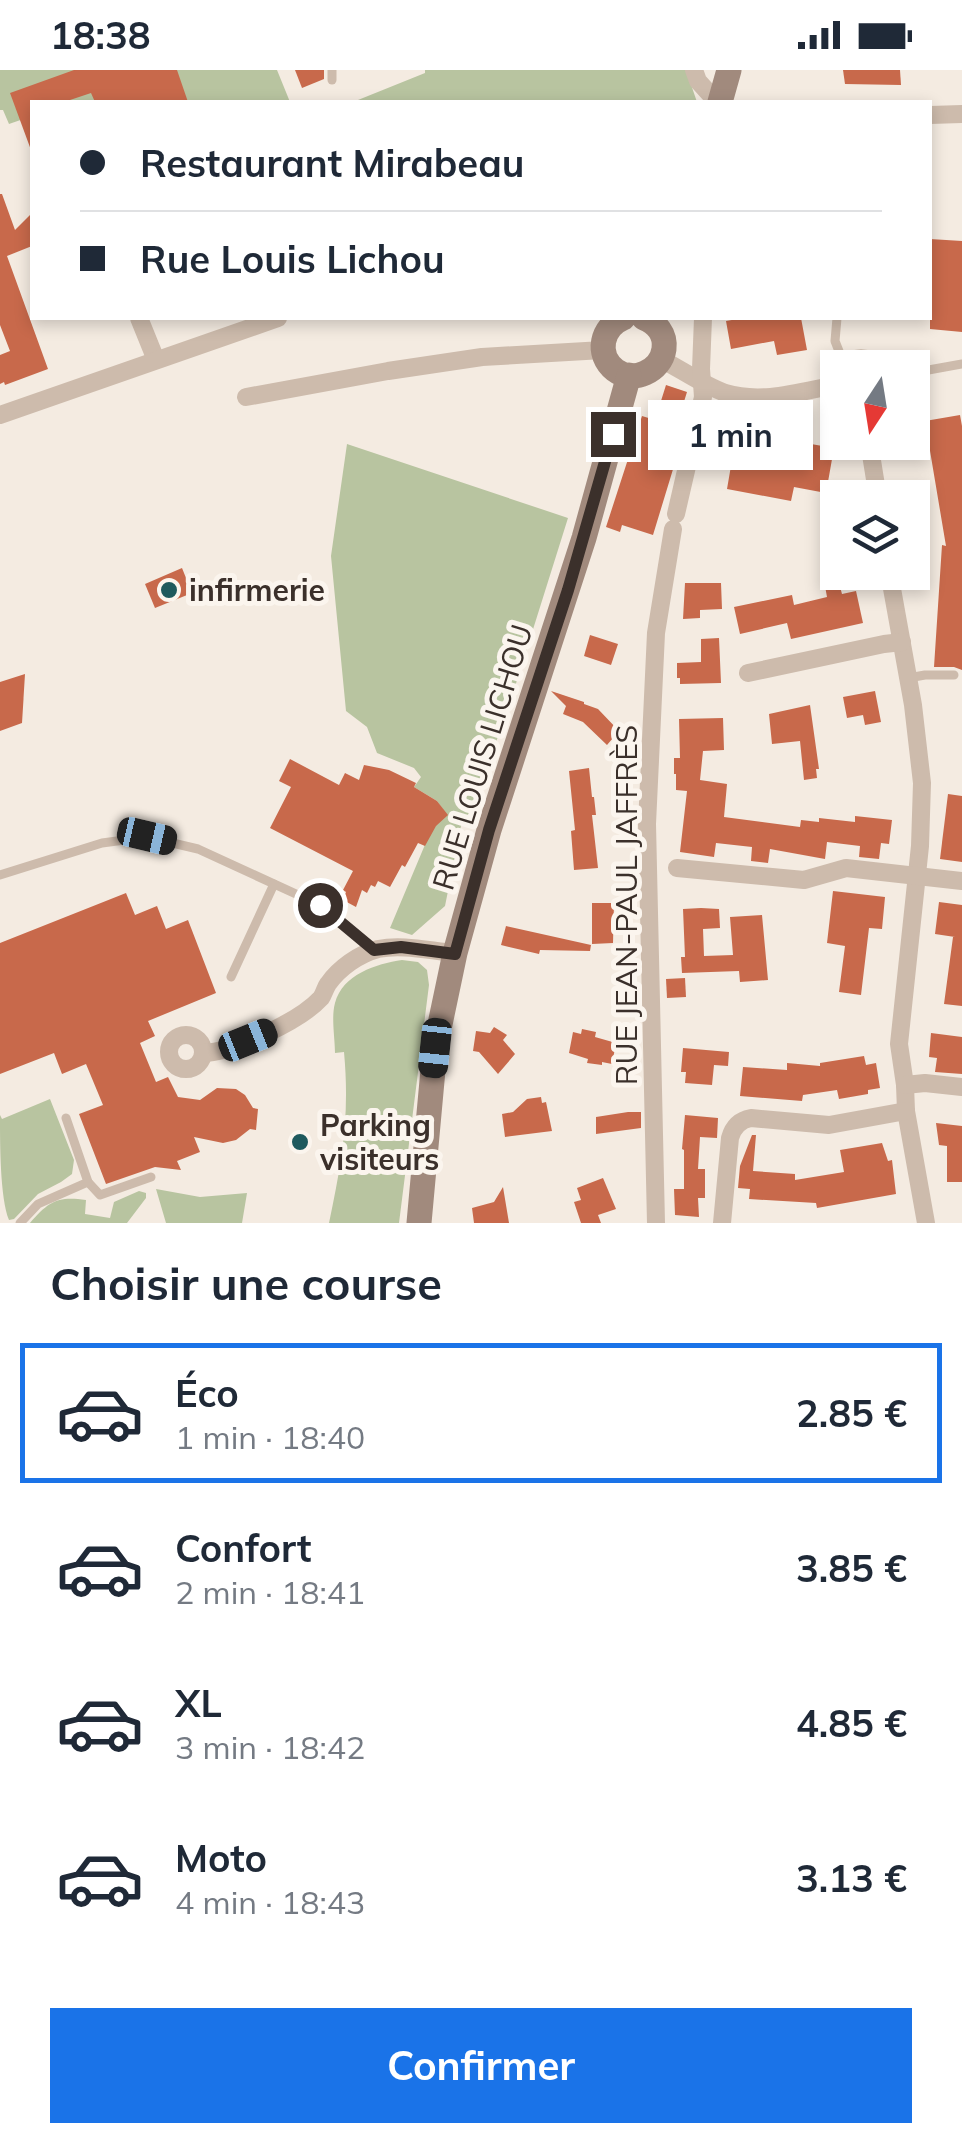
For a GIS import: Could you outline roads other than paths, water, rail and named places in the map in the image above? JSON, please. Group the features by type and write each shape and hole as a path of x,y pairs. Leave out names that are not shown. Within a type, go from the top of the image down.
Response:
{"main road":[{"path":"720,100 729,70"},
{"path":"616,320 606,333 603,350 607,361 615,370 642,375 661,360 664,341 650,320"},
{"name":"RUE LOUIS LICHOU","path":"419,1223 435,1048 455,954 489,830 584,538 629,375"}],"street":[{"path":"694,70 698,81 717,100"},
{"path":"932,115 962,114"},
{"path":"140,320 156,360"},
{"path":"0,415 272,320"},
{"name":"RUE JEAN-PAUL JAFFRÈS","path":"656,1223 647,824 656,632 674,521 703,398 703,320"},
{"path":"246,397 482,357 603,350"},
{"path":"661,360 734,395 770,398 820,382"},
{"path":"892,590 913,705 922,783 917,876 899,1044 906,1111 926,1223"},
{"path":"748,673 902,642"},
{"path":"677,868 804,880 846,868 962,882"},
{"path":"204,1053 217,1052 279,1028 321,997 343,967 374,950 401,947 455,954"},
{"path":"905,1085 962,1087"},
{"path":"722,1223 730,1138 741,1121 752,1118 829,1125 906,1111"}],"lane":[{"path":"836,350 837,320"},
{"path":"930,370 962,364"},
{"path":"908,678 954,676"},
{"path":"0,874 102,844 147,836 198,848 320,905 374,950"},
{"path":"231,976 274,884"},
{"path":"66,1118 88,1182 100,1195 151,1177"},
{"path":"20,1223 38,1204 88,1182"}],"place":[{"name":"infirmerie","path":"169,590"},
{"name":"Parking visiteurs","path":"300,1142"}]}
